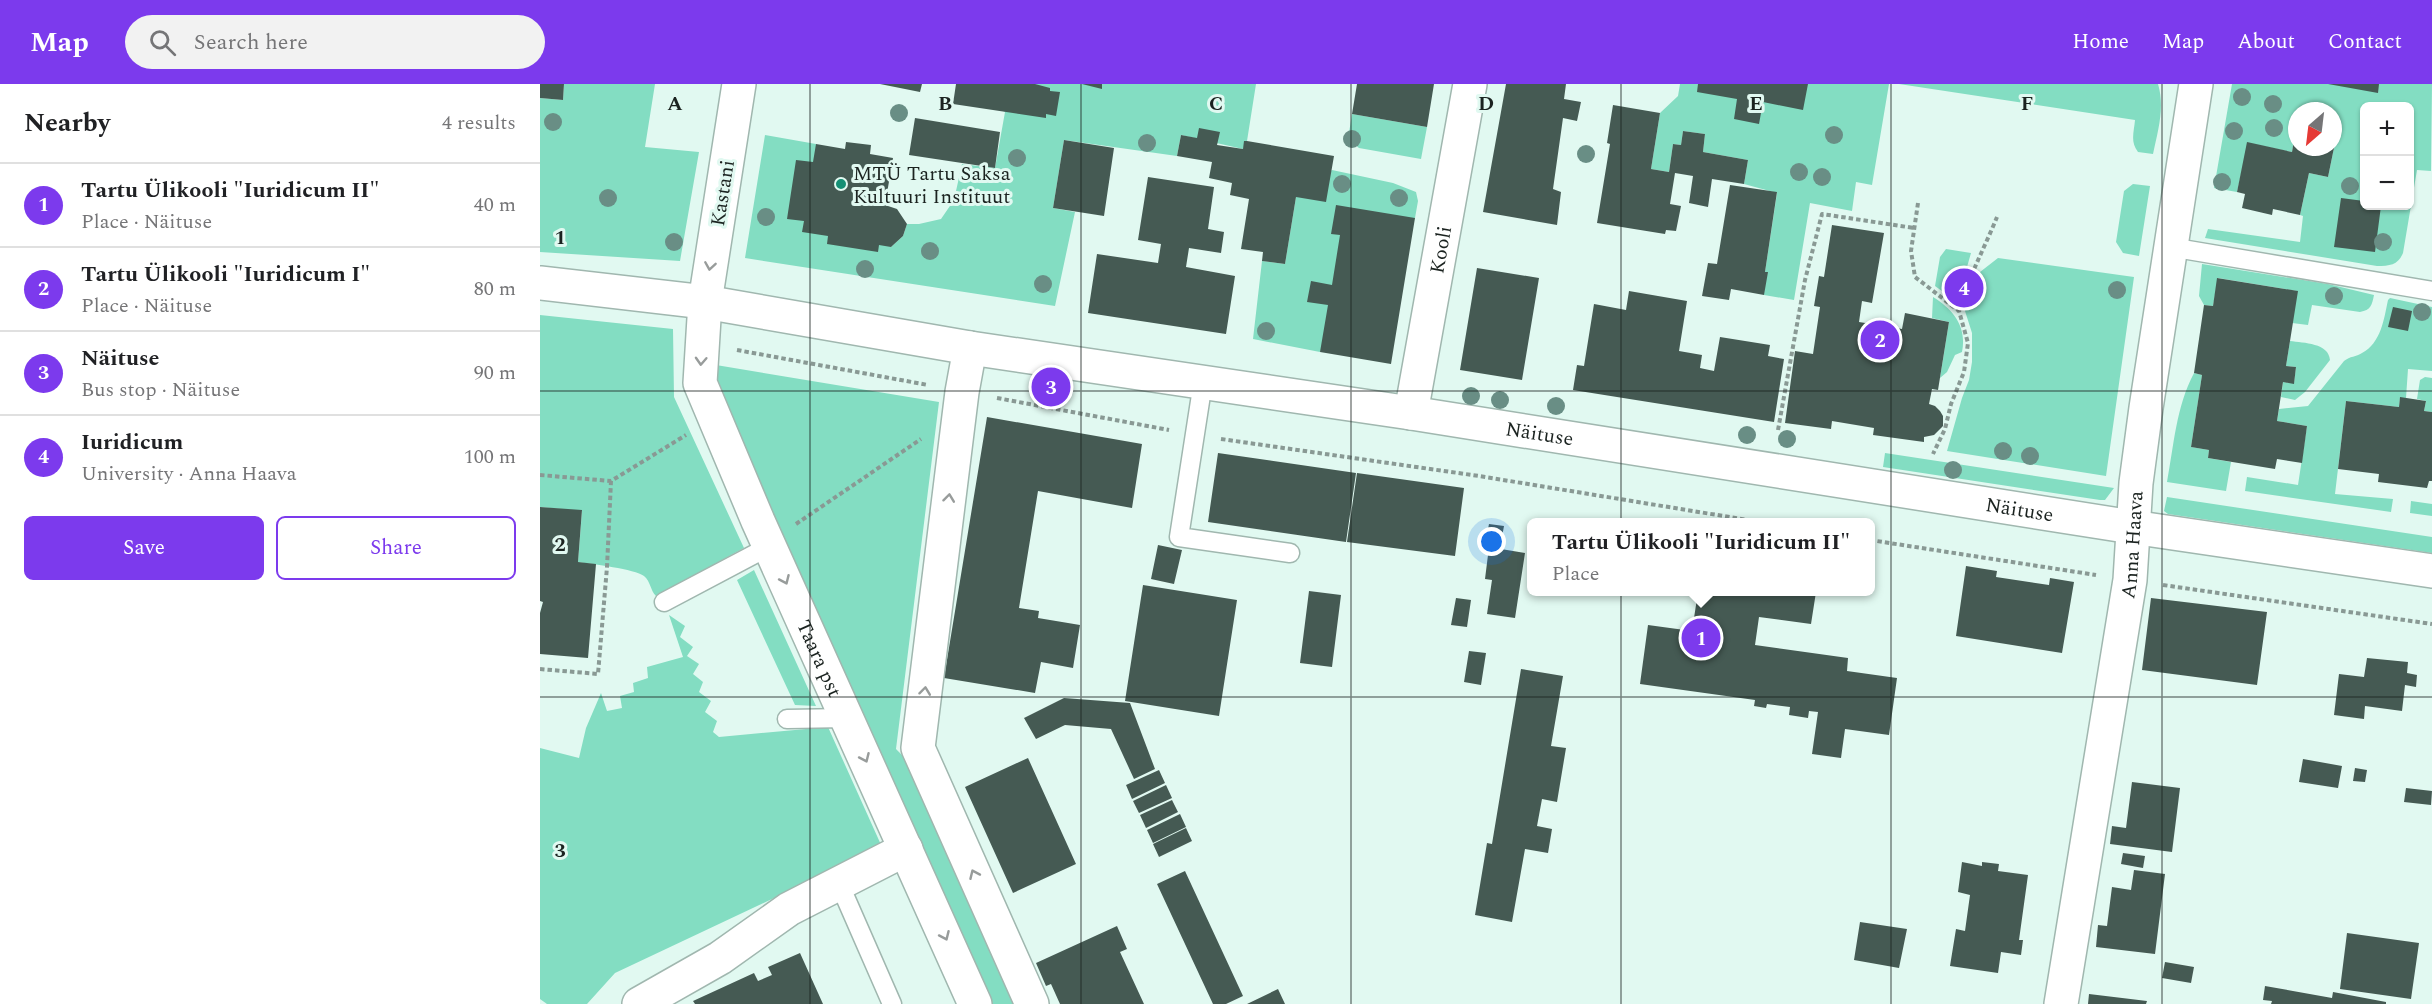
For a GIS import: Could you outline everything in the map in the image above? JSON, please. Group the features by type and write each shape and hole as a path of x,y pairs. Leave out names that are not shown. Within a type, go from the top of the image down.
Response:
{"street":[{"name":"Kastani","path":"705,302 740,84"},
{"name":"Kooli","path":"1411,413 1470,84"},
{"name":"Anna Haava","path":"2061,1004 2130,580 2132,527 2146,408 2196,84"},
{"name":"Näituse","path":"540,283 705,302 970,348 1411,413 2132,527 2432,571"},
{"name":"Taara pst","path":"705,302 700,383 780,537 847,718 975,1004"},
{"path":"970,348 962,392 918,748 1032,1004"},
{"path":"639,1004 720,958 789,909 906,849"}],"lane":[{"path":"2170,247 2432,291"},
{"path":"1203,382 1179,537 1290,553"},
{"path":"664,602 780,537"},
{"path":"788,719 847,718"},
{"path":"839,883 892,1004"}],"path":[{"path":"1918,203 1911,251 1916,277 1959,311 1964,322 1968,343 1964,372 1951,404 1945,429 1932,454"},
{"path":"1778,430 1805,280 1822,214 1914,228"},
{"path":"1959,311 1970,273 1980,260 1997,218"},
{"path":"702,344 1195,435 1479,476 1736,518"},
{"path":"540,475 611,481 689,433"},
{"path":"780,537 922,438"},
{"path":"540,669 598,674 611,481"}],"green space":[{"path":"564,84 655,84 645,147 699,152 680,261 540,252 540,98 563,100"},
{"path":"956,84 1256,84 1247,141 1243,149 1181,135 1177,156 1064,140 1053,208 1075,212 1055,306 745,258 765,135 816,144 891,247 903,236 907,224 941,219 954,200 962,164 995,168 1005,112"},
{"path":"1680,84 1889,84 1872,185 1856,182 1852,211 1810,203 1794,300 1764,295 1765,272 1777,193 1744,184 1748,160 1703,152 1705,134 1683,131 1681,145 1673,144 1669,172 1651,169 1660,113 1678,96"},
{"path":"1899,84 2158,84 2161,101 2159,128 2153,154 2138,152 2133,137 2135,120"},
{"path":"2232,84 2432,84 2431,171 2417,170 2414,188 2414,102 2360,102 2360,210 2410,210 2403,253 2393,264 2377,266 2205,238 2208,229 2300,242 2303,216 2300,215 2309,173 2328,177 2332,156 2342,156 2342,102 2288,102 2288,151 2248,143 2237,192 2214,188"},
{"path":"1352,114 1427,127 1421,159 1359,148 1348,139"},
{"path":"1332,170 1393,183 1416,192 1418,201 1415,218 1320,352 1253,339 1262,261 1285,264 1296,197"},
{"path":"2133,184 2150,186 2139,256 2123,253 2116,242 2124,191"},
{"path":"1946,249 1971,253 1957,302 1935,286 1940,257"},
{"path":"1998,258 2134,277 2106,476 1947,451 1969,380 1972,362 1972,333 1965,311 1968,297 1972,283 1980,272"},
{"path":"2202,264 2328,284 2374,295 2373,302 2367,310 2360,312 2312,305 2308,325 2292,323 2297,291 2218,278 2213,306 2204,305 2199,296"},
{"path":"1933,297 1953,314 1963,335 1962,352 1955,355 1947,372 1940,378 1949,322 1932,318"},
{"path":"2390,298 2432,307 2432,371 2408,369 2406,398 2400,398 2399,407 2346,401 2335,494 2393,499 2391,512 2245,491 2247,477 2298,485 2307,426 2277,421 2279,409 2308,406 2344,361 2360,354 2374,343 2381,330"},
{"path":"540,315 673,329 674,397 744,548 656,596 646,578 639,573 578,562 582,511 540,507"},
{"path":"2290,341 2321,347 2329,354 2330,360 2305,392 2295,400 2281,397 2283,382 2294,383 2296,367 2286,366"},
{"path":"716,365 939,402 896,749 902,755 907,748 1019,1004 988,1004 809,604 715,380"},
{"path":"2194,373 2202,375 2191,447 2209,450 2208,458 2231,462 2226,491 2167,482 2179,413"},
{"path":"2425,377 2432,378 2432,412 2424,411 2426,401 2417,399 2420,380"},
{"path":"1885,453 2114,488 2105,500 2100,500 1883,467"},
{"path":"2167,497 2432,537 2432,553 2168,514 2164,511"},
{"path":"2411,501 2432,504 2432,516 2410,513"},
{"path":"754,570 816,706 795,705 737,580"},
{"path":"669,615 685,626 680,637 693,647 687,656 699,664 693,674 703,682 699,692 711,701 705,712 717,721 713,732 719,737 828,727 882,847 615,973 587,1004 547,1004 540,999 540,748 579,758 586,728 601,693 607,711 622,708 620,696 634,692 633,683 648,678 647,667 683,657"}],"building":[{"path":"540,84 564,84 563,100 540,98"},
{"path":"880,84 922,84 920,92"},
{"path":"956,84 1035,84 1050,88 1050,91 1060,92 1056,116 1046,114 1046,118 953,104"},
{"path":"1082,84 1102,84 1102,89"},
{"path":"1357,84 1434,84 1427,127 1352,114"},
{"path":"1506,84 1566,84 1564,99 1581,102 1577,121 1563,118 1553,189 1561,192 1557,225 1483,212"},
{"path":"1698,84 1808,84 1803,110 1763,102 1759,124 1734,119 1737,99 1697,92"},
{"path":"2328,84 2379,84 2378,93"},
{"path":"1613,105 1660,113 1651,169 1669,172 1673,144 1681,145 1683,131 1705,134 1703,152 1748,160 1744,184 1712,179 1708,207 1689,203 1693,176 1675,173 1670,204 1681,206 1676,231 1666,230 1665,234 1597,223 1610,144 1607,143"},
{"path":"915,118 1000,132 995,168 909,155"},
{"path":"1199,128 1220,132 1217,145 1243,149 1244,141 1247,141 1334,156 1326,202 1296,197 1285,264 1262,261 1263,252 1241,249 1249,199 1230,195 1232,183 1209,178 1212,162 1177,156 1181,135 1197,138"},
{"path":"1064,140 1114,148 1104,216 1053,208"},
{"name":"MTÜ Tartu Saksa Kultuuri Instituut","path":"846,142 871,145 870,154 893,158 885,205 897,209 907,224 903,236 891,247 879,245 878,252 827,244 828,236 802,232 804,221 787,219 796,160 813,162 816,144 845,149"},
{"path":"2247,142 2288,151 2288,156 2332,156 2328,177 2309,173 2300,215 2273,209 2272,215 2242,208 2245,194 2237,192"},
{"path":"1148,177 1214,187 1208,229 1224,232 1221,253 1189,248 1186,267 1235,276 1226,334 1088,313 1097,254 1158,263 1161,244 1138,240"},
{"path":"1730,185 1777,192 1765,272 1768,272 1764,295 1731,289 1729,300 1702,296 1708,263 1717,264"},
{"path":"2341,198 2360,200 2360,210 2380,210 2375,252 2334,247"},
{"path":"1336,205 1415,218 1391,364 1320,352 1328,305 1307,302 1311,281 1332,285 1340,235 1331,234"},
{"path":"1832,225 1884,233 1872,303 1862,301 1859,322 1902,329 1905,313 1949,322 1938,390 1932,389 1929,404 1940,411 1943,416 1943,426 1934,435 1924,437 1924,442 1873,435 1874,428 1832,421 1831,429 1785,423 1795,351 1813,354 1820,307 1814,306 1819,276 1824,277"},
{"path":"1477,268 1539,278 1522,380 1460,370"},
{"path":"2217,278 2298,291 2286,366 2296,367 2294,384 2283,382 2277,421 2307,426 2302,463 2277,459 2275,469 2208,458 2209,450 2191,447 2202,375 2194,373 2204,305 2213,306"},
{"path":"1629,291 1687,301 1679,351 1702,355 1700,368 1714,371 1720,337 1770,345 1768,356 1784,359 1774,422 1573,390 1577,365 1584,366 1594,304 1626,310"},
{"path":"2393,307 2412,311 2408,331 2388,327"},
{"path":"2400,397 2426,401 2424,411 2432,412 2432,481 2429,481 2427,488 2378,482 2379,474 2338,469 2346,401 2399,407"},
{"path":"987,417 1142,444 1132,508 1038,491 1019,608 1039,611 1038,618 1080,625 1073,668 1041,662 1035,693 944,678"},
{"path":"1218,453 1356,473 1346,542 1208,522"},
{"path":"1357,473 1464,488 1455,556 1347,542"},
{"path":"540,507 582,510 578,562 596,564 588,658 540,654 540,613 543,602 540,601"},
{"path":"1489,524 1504,526 1502,537 1487,534"},
{"path":"1158,545 1182,550 1174,584 1151,579"},
{"path":"1489,547 1525,553 1515,618 1487,614 1492,580 1485,579"},
{"path":"1966,566 1997,571 1996,577 2049,585 2050,578 2074,582 2062,653 1956,636"},
{"path":"1143,585 1237,600 1219,716 1125,701"},
{"path":"1309,591 1341,595 1332,667 1300,663"},
{"path":"1697,596 1815,596 1811,624 1759,617 1755,645 1848,658 1847,671 1897,678 1889,735 1845,729 1841,758 1812,754 1818,712 1809,711 1808,718 1789,715 1790,707 1767,704 1766,708 1754,706 1755,700 1640,684 1648,625 1692,631"},
{"path":"1456,598 1471,600 1467,627 1451,625"},
{"path":"2151,598 2267,612 2257,685 2142,670"},
{"path":"1469,651 1486,653 1481,685 1464,682"},
{"path":"2367,658 2408,662 2407,673 2417,675 2416,687 2405,685 2402,711 2365,706 2364,719 2334,715 2339,674 2364,677"},
{"path":"1521,669 1563,676 1551,746 1566,748 1557,802 1542,799 1537,826 1552,829 1548,853 1525,849 1512,922 1475,915 1487,843 1492,844"},
{"path":"1064,698 1130,703 1155,769 1134,779 1111,729 1065,725 1036,739 1024,718"},
{"path":"1028,758 1076,864 1013,893 965,787"},
{"path":"2303,759 2342,766 2338,788 2299,782"},
{"path":"2355,768 2367,770 2365,782 2353,781"},
{"path":"1159,770 1165,783 1132,799 1126,785"},
{"path":"2132,782 2180,788 2172,852 2110,844 2112,826 2126,828"},
{"path":"1166,785 1172,798 1139,813 1133,801"},
{"path":"2406,788 2432,791 2431,805 2404,802"},
{"path":"1172,800 1178,812 1146,828 1140,815"},
{"path":"1180,814 1186,827 1153,843 1147,830"},
{"path":"1186,828 1192,841 1159,857 1153,844"},
{"path":"2123,853 2145,856 2143,868 2121,864"},
{"path":"1962,862 1982,866 1982,862 1999,864 1998,871 2028,875 2019,940 2023,940 2021,955 2001,952 1998,973 1950,966 1956,929 1965,931 1970,895 1958,892"},
{"path":"2134,870 2165,874 2155,954 2096,947 2098,925 2107,926 2112,887 2131,890"},
{"path":"1185,871 1243,996 1226,1004 1213,1004 1157,884"},
{"path":"1860,922 1907,929 1899,968 1854,960"},
{"path":"1117,926 1127,949 1120,952 1144,1004 1060,1004 1051,984 1046,986 1036,963"},
{"path":"2347,933 2419,943 2411,999 2340,989"},
{"path":"800,953 823,1004 695,1004 693,1001 754,973 758,981 772,975 768,967"},
{"path":"2165,962 2194,967 2191,983 2162,978"},
{"path":"2265,986 2332,998 2333,992 2386,1002 2386,1004 2271,1004 2272,1001 2263,1000"},
{"path":"1278,989 1285,1004 1247,1004"},
{"path":"2089,994 2147,1001 2146,1004 2088,1004"}],"place":[{"name":"MTÜ Tartu Saksa Kultuuri Instituut","path":"841,184"},
{"name":"Iuridicum","path":"1964,288"},
{"name":"Tartu Ülikooli \"Iuridicum I\"","path":"1880,340"},
{"name":"Näituse","path":"1051,387"},
{"name":"Tartu Ülikooli \"Iuridicum II\"","path":"1701,638"}]}
